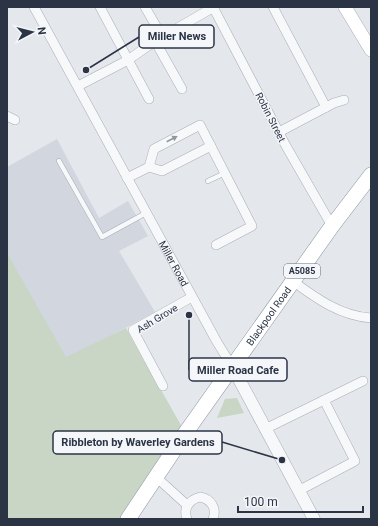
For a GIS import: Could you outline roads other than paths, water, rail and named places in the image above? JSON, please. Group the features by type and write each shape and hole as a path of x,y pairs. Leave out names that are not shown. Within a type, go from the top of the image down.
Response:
{"highway":[{"name":"Blackpool Road","path":"128,519 332,226 371,175"}],"main road":[{"path":"345,7 371,50"}],"street":[{"name":"Miller Road","path":"34,7 192,297 233,368 314,519"},
{"path":"100,7 149,99"},
{"path":"78,86 128,60 155,41 213,7"},
{"name":"Robin Street","path":"213,7 279,132 332,226"},
{"path":"273,7 326,107"},
{"path":"149,8 156,26"},
{"path":"155,41 182,89"},
{"path":"279,132 326,107 344,100"},
{"path":"127,178 149,166 154,149 200,125 252,226 216,245"},
{"path":"149,166 162,171 211,146"},
{"path":"294,282 313,296 343,313 371,318"},
{"name":"Ash Grove","path":"163,386 133,330 192,297"},
{"path":"265,428 363,381"},
{"path":"298,491 355,461 324,400"},
{"path":"156,477 187,505"},
{"path":"187,519 185,511 187,505 194,499 205,498 213,505 215,510 213,519"}],"lane":[{"path":"59,161 102,237 146,213"},
{"path":"208,181 224,173"}],"place":[{"name":"Miller News","path":"86,70"},
{"name":"Miller Road Cafe","path":"189,315"},
{"name":"Ribbleton by Waverley Gardens","path":"282,460"}]}
